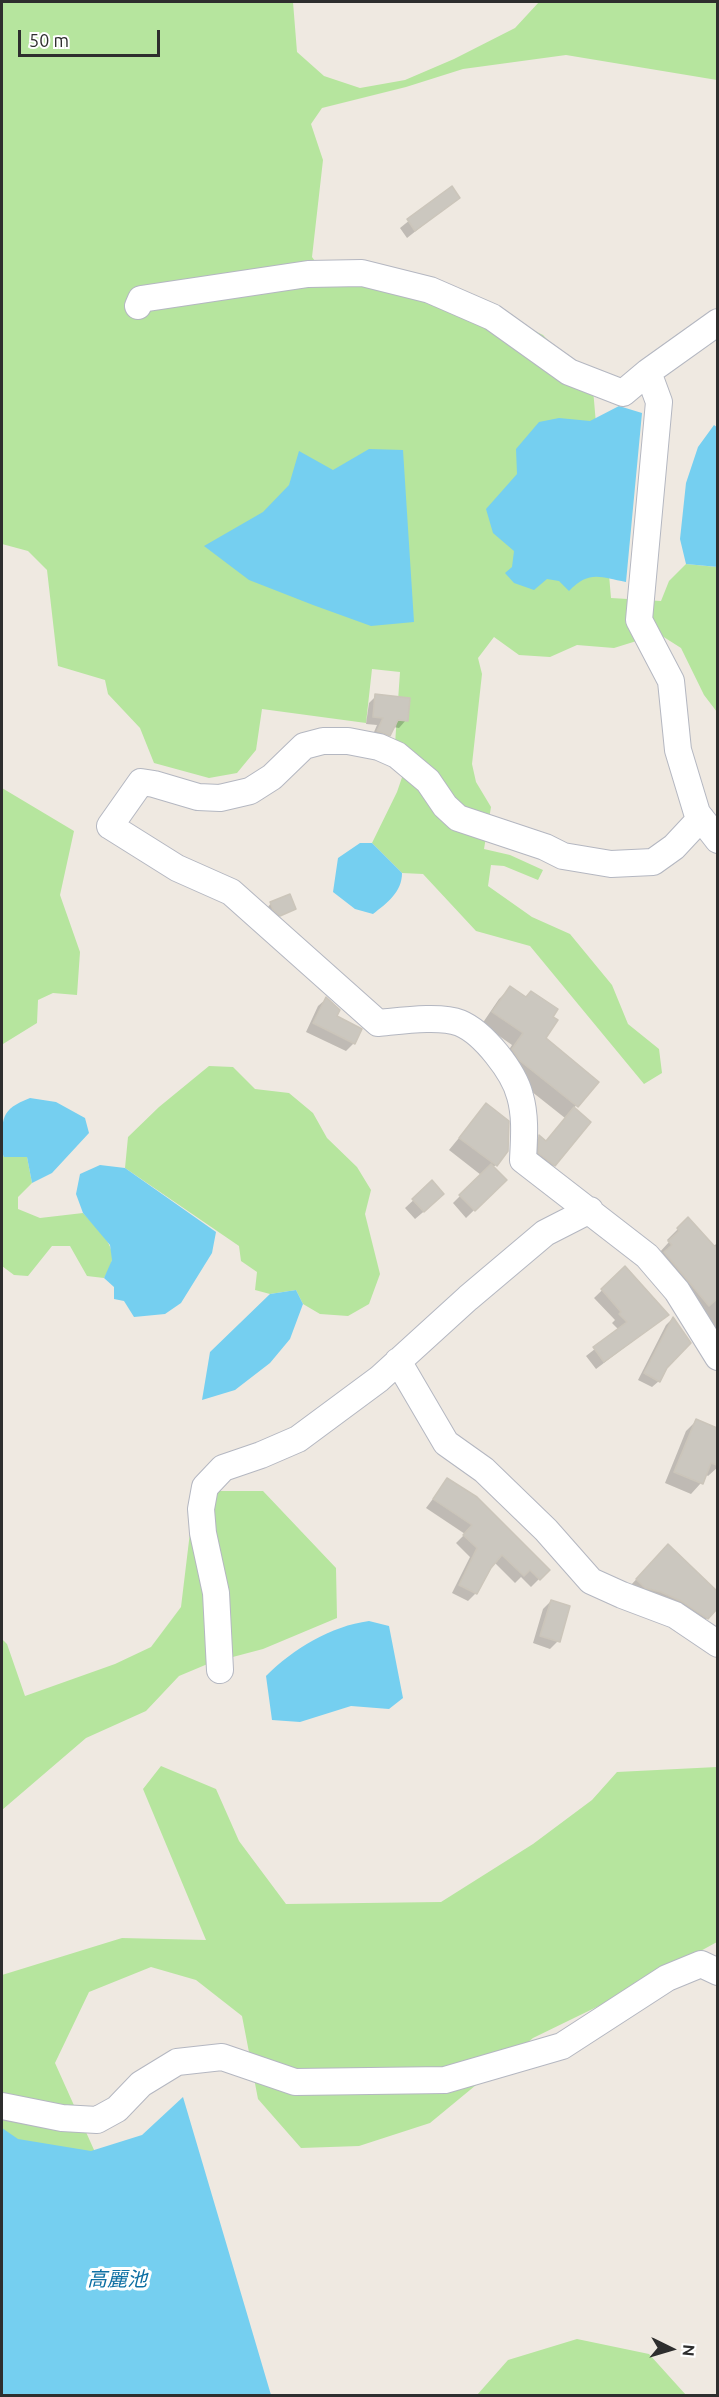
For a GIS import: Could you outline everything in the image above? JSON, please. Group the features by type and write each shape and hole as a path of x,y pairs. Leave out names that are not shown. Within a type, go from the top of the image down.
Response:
{"street":[{"path":"138,306 141,299 308,274 362,273 430,290 492,317 569,372 623,393 717,322"},
{"path":"648,372 659,402 639,620 671,681 678,750 697,813 717,840"},
{"path":"701,818 674,847 653,862 611,864 563,856 545,847 458,818 445,806 428,781 397,755 379,747 348,741 322,741 304,746 272,777 250,791 220,798 198,798 141,782 110,826 177,868 231,892 378,1023 427,1019 460,1023 481,1037 497,1053 520,1094 524,1119 523,1160 647,1256 677,1291 717,1357"},
{"path":"220,1670 216,1593 202,1533 201,1509 205,1487 223,1468 261,1455 298,1438 379,1379 468,1298 545,1233 590,1210"},
{"path":"398,1361 446,1443 484,1470 546,1530 591,1581 675,1615 717,1644"},
{"path":"2,2106 62,2118 97,2120 117,2109 141,2084 177,2062 222,2057 296,2082 445,2080 562,2046 667,1978 701,1964 717,1972"}],"green space":[{"path":"2,2 293,2 297,52 324,76 360,88 405,80 454,59 515,28 539,2 717,2 717,80 566,55 463,69 406,87 322,108 311,124 323,160 312,257 321,269 447,288 543,335 593,389 611,598 661,601 669,581 686,564 717,567 717,712 704,695 681,648 659,634 614,648 577,645 550,657 519,655 494,637 478,658 482,674 472,764 476,782 491,807 484,849 510,855 543,870 538,880 504,866 491,865 488,886 532,917 570,934 612,985 628,1024 659,1049 662,1073 644,1084 530,946 476,931 423,874 402,873 372,843 397,792 409,757 395,744 400,672 372,669 366,723 262,709 256,750 237,773 209,778 154,763 140,728 108,694 105,680 58,666 47,570 28,551 2,544"},
{"path":"2,788 74,831 60,895 80,952 77,995 53,993 38,1000 37,1023 3,1044 2,1048"},
{"path":"209,1066 233,1067 255,1089 289,1093 313,1113 327,1138 357,1167 371,1190 365,1214 380,1274 369,1304 348,1316 320,1314 303,1304 296,1290 270,1294 255,1290 257,1272 241,1261 239,1246 125,1168 128,1137 159,1107"},
{"path":"2,1153 4,1157 27,1157 32,1183 18,1197 18,1209 40,1218 83,1213 103,1235 112,1254 111,1265 104,1278 87,1276 70,1246 52,1246 28,1276 14,1275 2,1266"},
{"path":"195,1491 263,1491 336,1568 337,1618 263,1649 210,1663 179,1676 146,1711 86,1738 2,1810 2,1639 7,1644 25,1696 115,1664 151,1647 181,1607"},
{"path":"161,1766 216,1789 239,1841 286,1904 441,1902 533,1844 592,1800 617,1772 717,1767 717,1942 609,2001 533,2038 430,2123 359,2146 301,2148 258,2099 242,2016 196,1980 151,1967 89,1992 55,2063 204,2395 2,2396 2,1975 122,1938 206,1940 143,1789"},
{"path":"577,2339 649,2354 686,2395 477,2395 508,2360"}],"water":[{"path":"619,406 642,413 626,582 595,577 583,580 569,591 559,581 547,579 534,590 514,583 505,573 512,567 514,551 493,533 486,509 517,474 516,449 539,422 559,418 590,421"},
{"path":"714,425 718,428 718,567 686,564 680,539 686,483 698,447"},
{"path":"369,449 403,450 414,622 371,626 249,580 204,546 263,512 289,485 299,451 333,470"},
{"path":"360,843 372,843 402,873 397,891 373,914 355,909 333,892 338,858"},
{"path":"30,1098 56,1102 85,1118 89,1133 52,1173 32,1183 27,1157 4,1157 2,1153 5,1116 13,1107"},
{"path":"100,1165 125,1168 216,1232 212,1253 181,1303 165,1314 134,1317 124,1301 114,1299 114,1287 104,1278 112,1260 110,1245 83,1213 76,1194 80,1174"},
{"path":"296,1290 303,1304 290,1339 270,1363 235,1390 202,1400 210,1352 270,1294"},
{"path":"369,1621 389,1626 403,1698 389,1709 351,1706 300,1722 272,1720 266,1676 313,1640 341,1628"},
{"name":"高麗池","path":"183,2097 271,2395 2,2395 2,2128 18,2139 91,2151 142,2135"}],"building":[{"path":"452,186 460,198 415,231 407,219"},
{"path":"375,694 410,698 408,721 398,720 390,736 377,731 383,718 373,717"},
{"path":"290,894 296,909 280,916 273,910 270,902"},
{"path":"510,986 526,997 531,991 558,1009 553,1017 558,1020 546,1038 599,1082 578,1107 519,1060 512,1049 523,1033 492,1012"},
{"path":"326,997 340,1010 337,1016 362,1029 355,1044 313,1023"},
{"path":"486,1103 509,1121 508,1151 497,1166 459,1138"},
{"path":"574,1107 591,1122 555,1166 538,1153 539,1135 546,1141"},
{"path":"491,1164 507,1180 475,1211 459,1195"},
{"path":"432,1180 444,1194 424,1212 412,1199"},
{"path":"688,1217 717,1249 717,1299 709,1306 664,1252 672,1245 668,1241 679,1231 677,1228"},
{"path":"625,1266 669,1315 604,1362 593,1347 627,1322 601,1289"},
{"path":"673,1317 691,1343 667,1368 660,1382 644,1373"},
{"path":"696,1419 717,1428 717,1465 711,1463 703,1484 674,1472"},
{"path":"447,1478 477,1497 550,1570 540,1580 530,1570 524,1576 502,1555 491,1568 477,1594 459,1585 477,1548 463,1535 472,1525 433,1499"},
{"path":"668,1544 717,1591 717,1609 708,1619 681,1601 645,1588 636,1579"},
{"path":"551,1600 570,1606 560,1642 540,1636"}]}
